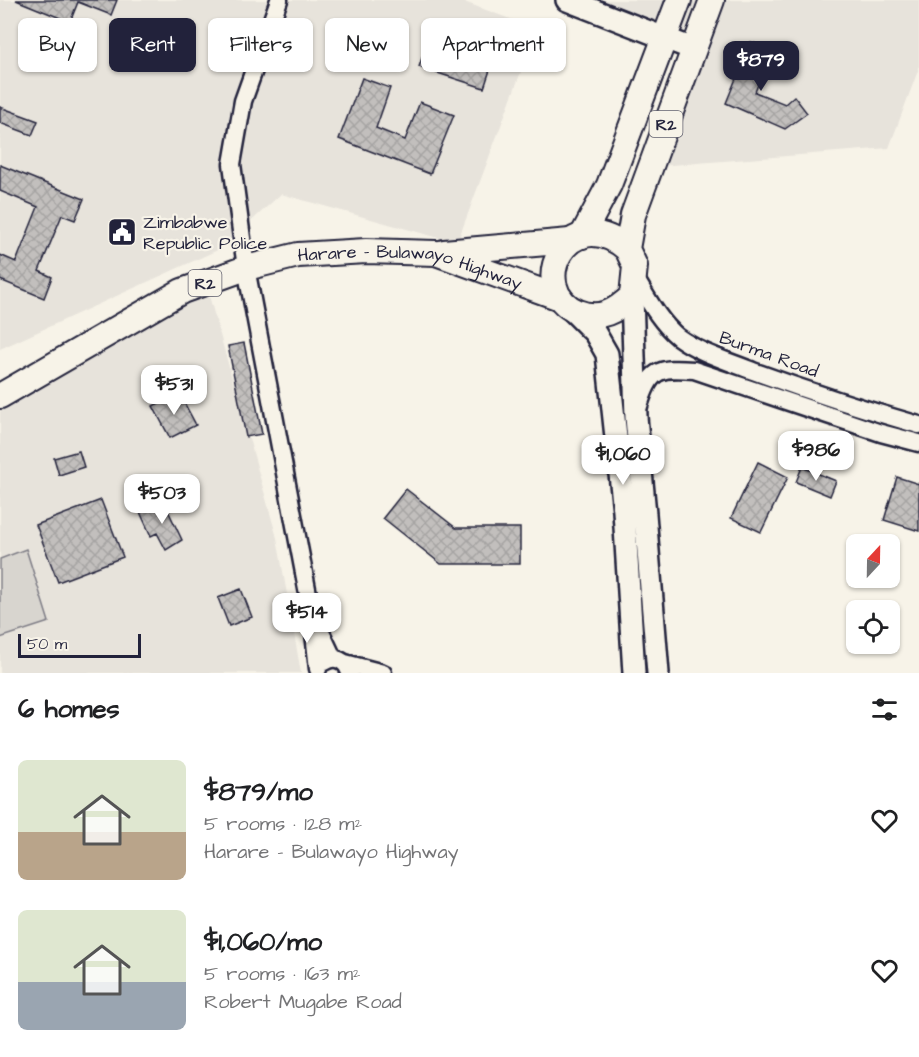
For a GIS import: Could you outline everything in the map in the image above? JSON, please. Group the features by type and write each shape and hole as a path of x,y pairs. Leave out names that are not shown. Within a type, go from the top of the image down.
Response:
{"highway":[{"name":"R2","path":"566,303 554,283 554,267 560,252 576,238 609,185 679,0"},
{"name":"R2","path":"627,249 633,215 712,0"},
{"name":"R2","path":"436,253 599,234 615,239 627,249 635,267 634,287"},
{"name":"Harare - Bulawayo Highway","path":"0,396 182,291 246,268 298,255 366,251 436,253 566,303 586,315 603,315 618,309 634,287"}],"main road":[{"path":"567,0 693,49"},
{"path":"634,287 636,417 657,673"},
{"path":"566,303 595,333 607,354 624,511 634,673"}],"street":[{"path":"279,0 243,101 232,164 246,268 312,615 318,671"},
{"name":"Burma Road","path":"634,287 680,338 716,357 787,383 919,425"},
{"path":"636,417 643,392 656,373 663,369 684,369 710,374 864,428 919,443"},
{"path":"312,615 343,665"},
{"path":"318,671 322,663 383,673"}],"shaded area":[{"path":"0,0 459,0 507,18 421,18 421,72 521,72 457,243 281,194 222,248 0,349"},
{"path":"581,0 919,0 919,68 889,148 659,166 708,44"},
{"path":"208,292 277,538 301,673 0,673 0,411 90,355"},
{"path":"26,549 49,622 0,638 0,559"}],"building":[{"path":"16,0 117,0 111,15 78,2 72,18 60,18"},
{"path":"751,42 772,50 755,92 785,104 794,96 807,113 785,129 726,103"},
{"path":"434,72 489,72 484,88"},
{"path":"362,78 390,88 376,128 405,140 420,102 454,115 430,174 339,139"},
{"path":"0,107 38,121 32,135 0,123"},
{"path":"0,165 84,199 75,220 62,215 39,271 52,277 44,298 0,280 0,255 16,262 38,207 0,191"},
{"path":"244,343 262,434 246,437 228,346"},
{"path":"179,393 196,425 170,438 153,406"},
{"path":"79,451 84,467 59,475 54,458"},
{"path":"758,462 788,477 761,532 731,518"},
{"path":"802,467 836,481 830,496 796,482"},
{"path":"897,477 919,484 919,531 884,520"},
{"path":"406,489 456,528 520,528 520,564 441,564 383,518"},
{"path":"101,500 123,557 58,582 36,525"},
{"path":"164,502 182,540 166,550 157,533 151,536 140,512"},
{"path":"241,589 252,617 229,626 218,598"}],"place":[{"name":"Zimbabwe Republic Police","path":"122,232"}]}
